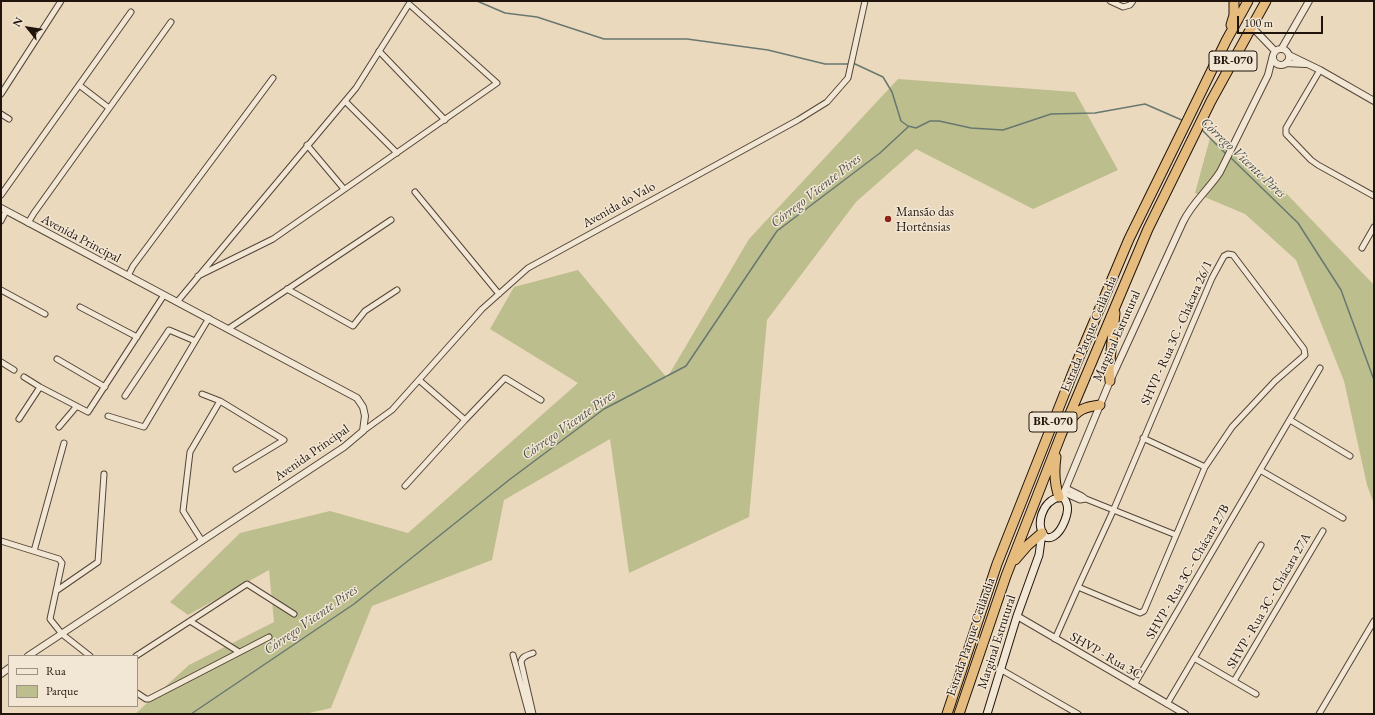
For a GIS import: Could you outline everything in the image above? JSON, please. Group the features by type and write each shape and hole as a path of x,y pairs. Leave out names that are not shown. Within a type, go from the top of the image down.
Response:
{"highway":[{"path":"1226,41 1234,15 1234,1"},
{"name":"Estrada Parque Ceilândia","path":"947,714 997,564 1074,369 1129,238 1226,41 1248,1"},
{"name":"Estrada Parque Ceilândia","path":"959,714 996,601 1057,444 1116,303 1148,229 1211,101 1266,1"},
{"path":"1110,381 1109,370 1116,303"},
{"path":"1061,435 1073,415 1085,407 1100,405"},
{"path":"1057,444 1054,477 1055,488 1063,494"},
{"path":"1009,567 1028,545 1045,535"}],"main road":[{"path":"1045,535 1040,529 1042,513 1051,501 1063,494"},
{"name":"Marginal Estrutural","path":"987,714 1017,616 1045,535 1058,533 1065,522 1068,506 1063,494"}],"street":[{"path":"1,94 62,1"},
{"name":"Avenida do Valo","path":"362,431 392,410 482,310 528,268 798,120 828,102 848,78 865,1"},
{"path":"1110,1 1123,7 1130,5 1133,1"},
{"path":"1274,53 1282,48 1309,1"},
{"path":"177,302 198,276 307,145 356,88 409,4 497,84 273,238 198,276"},
{"path":"1,195 131,12"},
{"path":"28,223 171,22"},
{"path":"1252,27 1274,53 1275,62 1280,65 1306,64"},
{"path":"1268,75 1285,64 1289,59 1288,51 1282,48"},
{"path":"379,51 444,120"},
{"name":"Marginal Estrutural","path":"1063,494 1110,381 1187,212 1220,172 1268,75 1274,53"},
{"path":"1289,56 1320,70 1374,102"},
{"path":"1320,70 1286,128 1286,134 1313,161 1374,196"},
{"path":"128,276 133,266 273,78"},
{"path":"79,85 109,108"},
{"path":"345,101 397,153"},
{"path":"1,114 9,119"},
{"path":"307,145 344,189"},
{"path":"415,192 499,294"},
{"path":"1,221 4,210"},
{"name":"Avenida Principal","path":"4,210 357,398 363,406 366,416 362,431 344,446 30,655"},
{"path":"228,329 391,220"},
{"path":"1362,248 1374,227"},
{"name":"SHVP - Rua 3C - Chácara 26/1","path":"1055,639 1078,587 1113,511 1212,278 1224,256 1230,254 1233,255 1305,352 1302,358 1275,381 1232,427 1205,467 1142,613 1078,587"},
{"path":"1,290 45,314"},
{"path":"287,290 353,326 365,311 396,290"},
{"path":"24,377 76,407 88,412 164,295"},
{"path":"80,307 137,337"},
{"path":"108,416 144,427 209,318"},
{"path":"125,396 169,330 195,341"},
{"path":"57,359 105,387"},
{"path":"1,362 14,370"},
{"name":"SHVP - Rua 3C - Chácara 27B","path":"1134,685 1320,368"},
{"path":"405,486 505,378 541,400"},
{"path":"419,380 465,420"},
{"path":"19,419 40,387"},
{"path":"202,394 220,401 284,440 236,469"},
{"path":"202,541 183,511 190,452 220,401"},
{"path":"59,427 76,407"},
{"path":"1290,420 1350,456"},
{"path":"1143,438 1205,467"},
{"path":"34,550 64,443"},
{"path":"1260,470 1343,518"},
{"path":"56,591 98,562 104,474"},
{"path":"1063,494 1080,500 1086,499 1176,535"},
{"name":"SHVP - Rua 3C - Chácara 27A","path":"1234,681 1323,531"},
{"path":"1,541 60,559 62,563 50,619 62,634 89,655"},
{"path":"1167,704 1260,545"},
{"path":"138,655 247,584 294,614"},
{"name":"SHVP - Rua 3C","path":"1017,616 1185,714"},
{"path":"190,621 239,652"},
{"path":"1319,714 1374,621"},
{"path":"138,694 146,699 149,699 269,637"},
{"path":"533,653 524,656 521,659 521,662 533,714"},
{"path":"513,655 529,714"},
{"name":"SHVP - Rua 3C - Chácara 27A","path":"1194,658 1256,694"},
{"path":"1000,669 1078,714"}],"green space":[{"path":"898,79 1075,92 1118,170 1033,209 916,149 856,202 767,320 749,517 629,573 610,439 504,500 492,560 372,606 331,708 305,714 135,714 189,665 274,622 269,570 188,615 170,602 240,533 330,511 408,533 578,383 490,329 514,287 578,270 667,378 749,239"},
{"path":"1210,138 1284,191 1374,285 1374,504 1367,485 1344,381 1296,260 1245,214 1195,193"}],"waterway":[{"path":"477,1 505,13 537,17 604,39 687,39 768,50 825,64 849,64"},
{"name":"Córrego Vicente Pires","path":"853,63 883,77 892,92 901,121 908,126 916,128 930,121 939,121 971,128 1003,130 1051,114 1095,113 1145,104 1184,121"},
{"name":"Córrego Vicente Pires","path":"191,714 354,604 509,480 604,409 686,366 777,231 880,153 908,127"},
{"name":"Córrego Vicente Pires","path":"1201,129 1227,155"},
{"name":"Córrego Vicente Pires","path":"1230,157 1298,223 1341,290 1374,380"}],"place":[{"name":"Mansão das Hortênsias","path":"888,219"}]}
